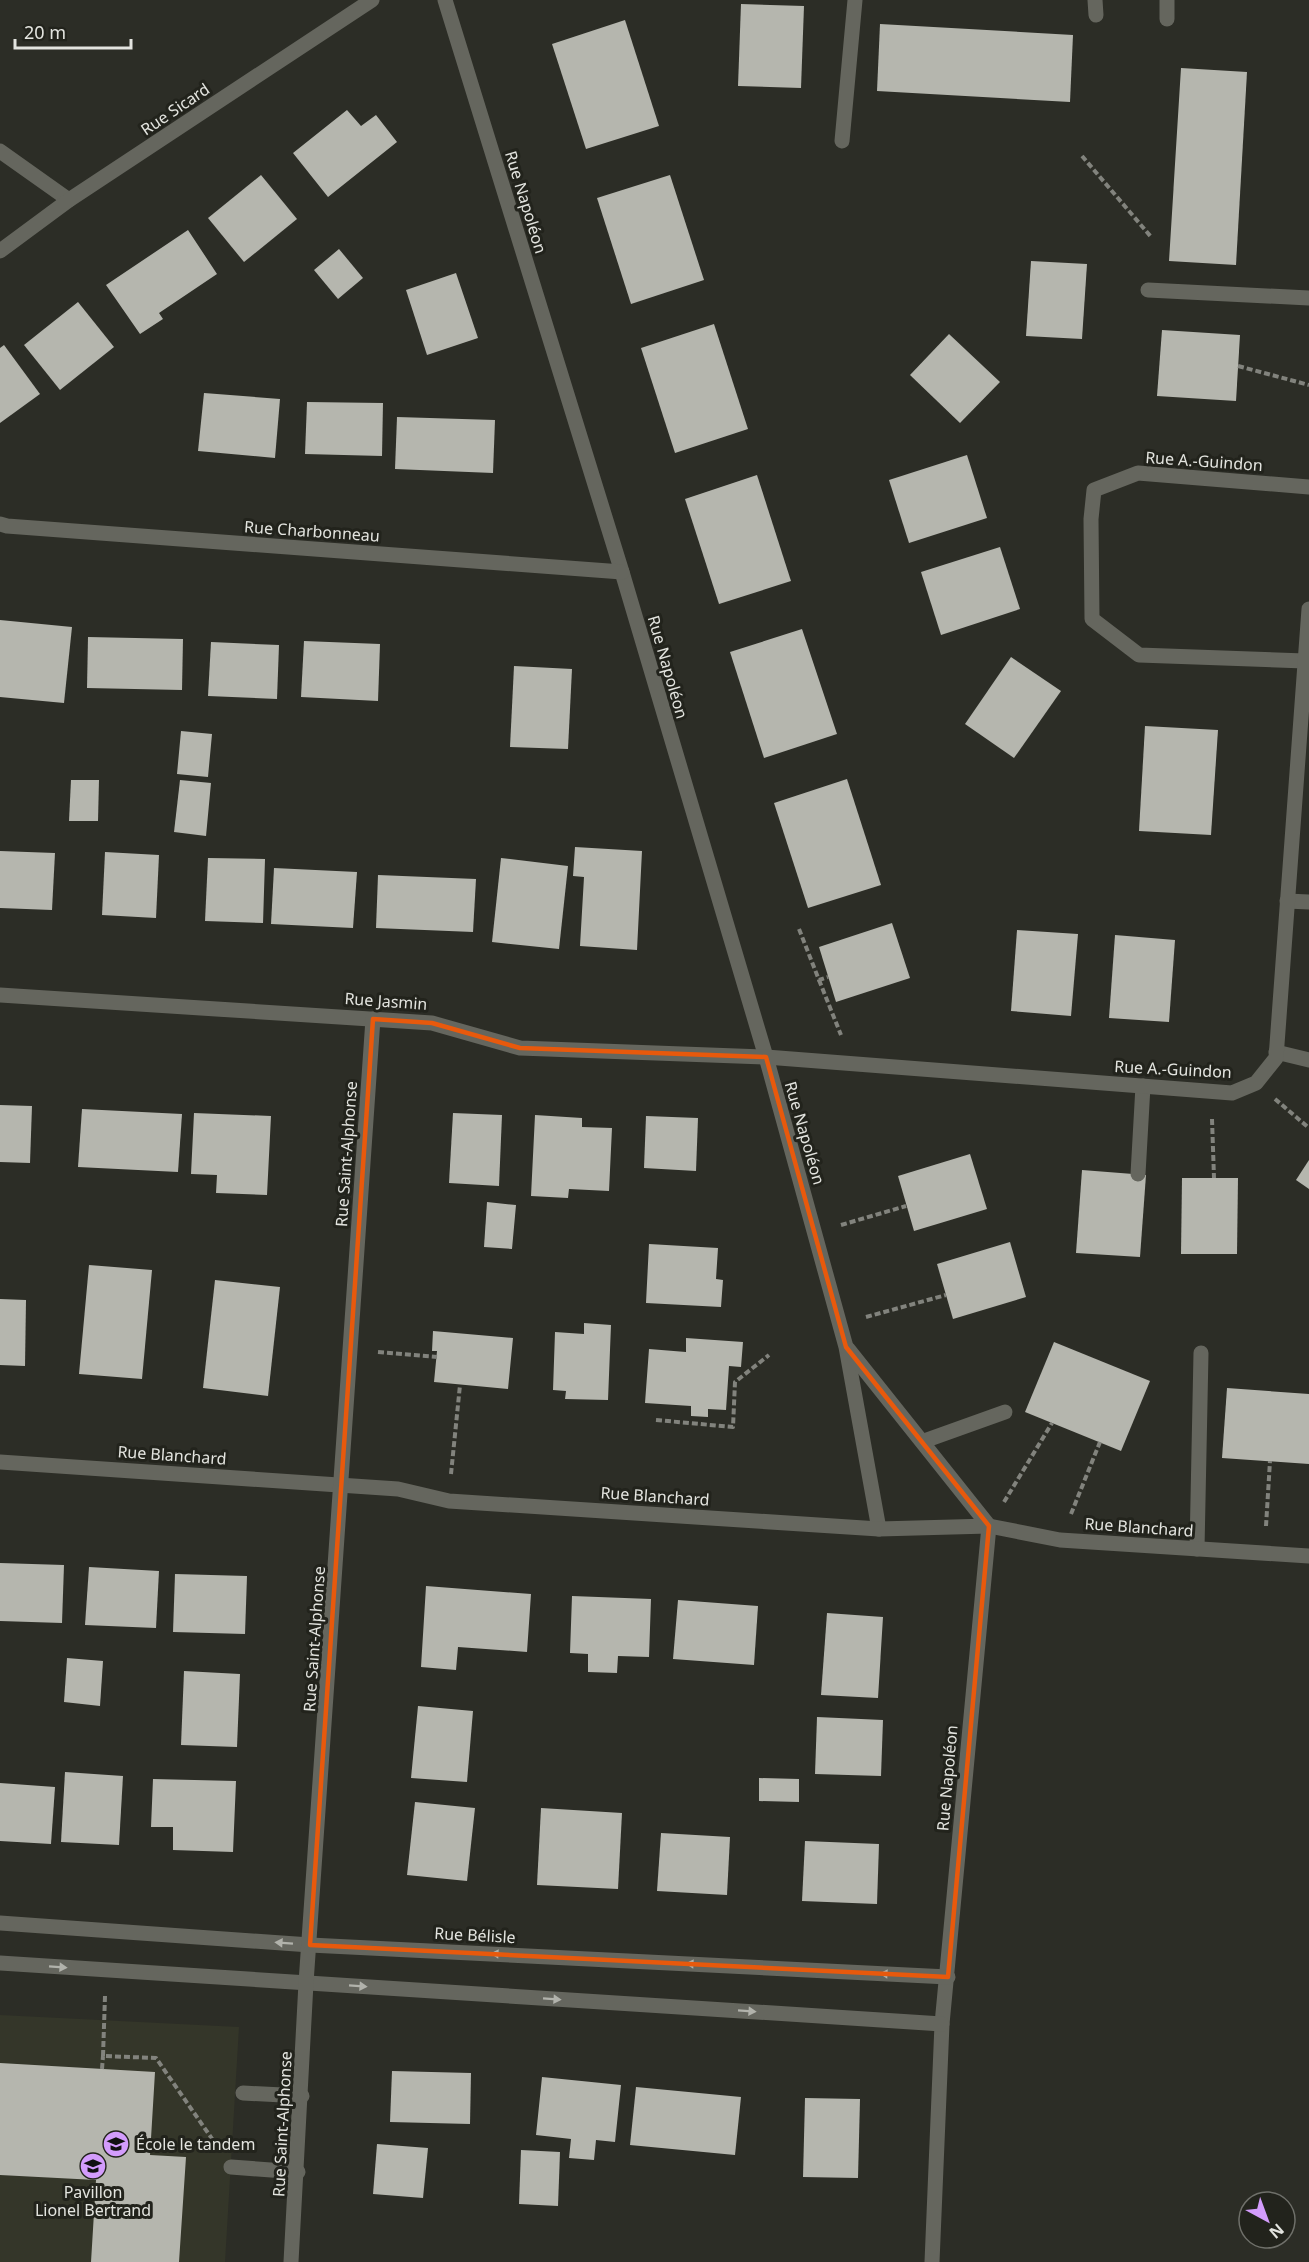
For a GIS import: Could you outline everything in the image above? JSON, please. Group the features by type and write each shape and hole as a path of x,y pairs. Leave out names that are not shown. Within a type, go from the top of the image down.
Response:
{"street":[{"name":"Rue Sicard","path":"0,252 69,200 372,0"},
{"name":"Rue Napoléon","path":"445,0 622,572 765,1057 846,1347 879,1529"},
{"path":"842,141 855,0"},
{"path":"1167,0 1167,19"},
{"path":"0,151 69,200"},
{"path":"1148,290 1309,298"},
{"name":"Rue A.-Guindon","path":"1305,661 1139,655 1092,620 1091,519 1094,490 1138,473 1309,487"},
{"name":"Rue Charbonneau","path":"0,524 622,572"},
{"path":"1256,1083 1276,1058 1309,609"},
{"path":"1287,901 1309,902"},
{"name":"Rue Jasmin","path":"0,995 432,1023 520,1048 765,1057"},
{"name":"Rue Saint-Alphonse","path":"291,2262 298,2172 306,1983 343,1484 373,1019"},
{"path":"1276,1052 1309,1060"},
{"name":"Rue A.-Guindon","path":"765,1057 1232,1093 1256,1083"},
{"path":"1138,1174 1143,1086"},
{"name":"Rue Napoléon","path":"846,1347 924,1441 989,1526 942,2024 932,2262"},
{"path":"1197,1549 1201,1353"},
{"path":"924,1441 1005,1412"},
{"name":"Rue Blanchard","path":"0,1462 343,1484 398,1489 449,1501 879,1529 989,1526 1060,1540 1309,1556"},
{"name":"Rue Bélisle","path":"0,1923 310,1945 948,1977"},
{"path":"0,1964 942,2024"},
{"path":"243,2092 302,2096"},
{"path":"231,2167 298,2172"}],"path":[{"path":"1082,156 1152,238"},
{"path":"1238,366 1309,385"},
{"path":"799,929 853,1064"},
{"path":"819,980 828,977"},
{"path":"1256,1083 1309,1128"},
{"path":"1211,1091 1214,1178"},
{"path":"814,1233 906,1206"},
{"path":"840,1324 946,1295"},
{"path":"351,1350 437,1358"},
{"path":"656,1420 733,1428 735,1382 768,1355"},
{"path":"449,1501 460,1385"},
{"path":"989,1526 1052,1424"},
{"path":"1060,1540 1100,1442"},
{"path":"1265,1553 1270,1461"},
{"path":"102,2069 106,1970"},
{"path":"103,2056 156,2058 231,2167"}],"highlighted area":[{"path":"373,1019 432,1023 520,1048 766,1057 846,1347 989,1526 948,1977 310,1945"}],"shaded area":[{"name":"École le tandem","path":"0,2015 239,2027 225,2262 0,2262"}],"building":[{"path":"741,4 804,6 801,88 738,86"},
{"path":"625,20 659,126 586,149 552,44"},
{"path":"880,24 1073,35 1070,102 877,91"},
{"path":"1181,68 1247,72 1236,265 1169,261"},
{"path":"347,110 361,126 376,115 397,142 328,197 293,153"},
{"path":"261,175 297,219 244,262 208,218"},
{"path":"670,175 704,280 631,304 597,198"},
{"path":"188,230 217,274 159,313 163,319 140,334 106,285"},
{"path":"339,249 363,278 338,299 314,270"},
{"path":"1031,261 1087,264 1082,339 1026,336"},
{"path":"456,273 478,338 427,355 406,290"},
{"path":"78,302 114,347 60,390 24,345"},
{"path":"714,324 748,429 675,453 641,348"},
{"path":"1162,330 1240,335 1236,401 1157,396"},
{"path":"949,334 1000,382 960,423 910,375"},
{"path":"4,345 40,394 0,423 0,348"},
{"path":"204,393 280,399 275,458 198,451"},
{"path":"307,402 383,403 382,456 305,454"},
{"path":"397,417 495,420 493,473 395,469"},
{"path":"967,455 987,518 909,543 889,480"},
{"path":"757,475 791,581 719,604 685,499"},
{"path":"1000,547 1020,609 941,635 921,572"},
{"path":"0,620 72,627 64,703 0,697"},
{"path":"802,629 837,734 764,758 730,652"},
{"path":"88,637 183,639 182,690 87,688"},
{"path":"304,641 380,644 378,701 301,697"},
{"path":"211,642 279,645 277,699 208,696"},
{"path":"1011,657 1061,691 1014,758 965,724"},
{"path":"514,666 572,669 568,749 510,747"},
{"path":"1145,726 1218,730 1211,835 1139,831"},
{"path":"181,731 212,734 208,777 177,774"},
{"path":"847,779 881,885 808,908 774,803"},
{"path":"71,780 99,780 98,821 69,821"},
{"path":"180,780 211,783 206,836 174,832"},
{"path":"575,847 642,851 637,950 580,946 584,877 573,876"},
{"path":"0,851 55,853 52,910 0,908"},
{"path":"105,852 159,855 156,918 102,915"},
{"path":"208,858 265,859 263,923 205,921"},
{"path":"501,858 568,866 559,949 492,942"},
{"path":"274,868 357,872 353,928 271,924"},
{"path":"378,875 476,879 473,932 376,928"},
{"path":"892,923 910,978 836,1002 819,947"},
{"path":"1017,930 1078,934 1071,1016 1011,1011"},
{"path":"1115,935 1175,940 1169,1022 1109,1018"},
{"path":"0,1105 32,1106 30,1163 0,1162"},
{"path":"82,1109 182,1114 178,1172 78,1167"},
{"path":"194,1113 271,1116 267,1195 216,1193 217,1175 191,1174"},
{"path":"453,1113 502,1115 499,1186 449,1183"},
{"path":"535,1115 582,1118 582,1127 612,1128 609,1191 569,1189 568,1198 531,1196"},
{"path":"646,1116 698,1118 696,1171 644,1168"},
{"path":"970,1154 987,1209 914,1231 898,1176"},
{"path":"1309,1160 1309,1189 1296,1180"},
{"path":"1082,1170 1146,1175 1140,1257 1076,1253"},
{"path":"1182,1178 1238,1178 1237,1254 1181,1254"},
{"path":"487,1202 516,1205 512,1249 484,1247"},
{"path":"1010,1242 1026,1297 953,1319 937,1264"},
{"path":"649,1244 718,1248 716,1279 723,1280 721,1307 646,1303"},
{"path":"89,1265 152,1270 142,1379 79,1374"},
{"path":"215,1280 280,1287 268,1396 203,1388"},
{"path":"0,1299 26,1300 25,1366 0,1365"},
{"path":"584,1323 611,1325 608,1400 565,1399 566,1391 553,1390 555,1332 584,1334"},
{"path":"433,1331 513,1338 508,1389 434,1382 437,1351 432,1351"},
{"path":"686,1338 743,1342 741,1367 729,1366 726,1410 708,1409 708,1417 691,1416 691,1406 645,1403 649,1349 686,1352"},
{"path":"1054,1342 1150,1381 1121,1451 1025,1412"},
{"path":"1227,1388 1309,1394 1309,1464 1222,1458"},
{"path":"0,1563 64,1565 62,1623 0,1621"},
{"path":"89,1567 159,1571 156,1628 85,1625"},
{"path":"175,1574 247,1576 245,1634 173,1632"},
{"path":"426,1586 531,1594 527,1652 458,1647 456,1670 421,1667"},
{"path":"572,1596 651,1599 649,1657 618,1656 617,1673 588,1672 588,1654 570,1653"},
{"path":"678,1600 758,1606 754,1665 673,1659"},
{"path":"827,1613 883,1617 878,1698 821,1695"},
{"path":"67,1658 103,1661 100,1706 64,1702"},
{"path":"184,1671 240,1674 237,1747 181,1745"},
{"path":"418,1706 473,1711 467,1782 411,1778"},
{"path":"817,1717 883,1720 881,1776 815,1774"},
{"path":"65,1772 123,1776 119,1845 61,1842"},
{"path":"759,1778 799,1779 799,1802 759,1801"},
{"path":"153,1779 236,1781 233,1852 173,1850 173,1827 151,1827"},
{"path":"0,1783 55,1787 51,1844 0,1841"},
{"path":"415,1802 475,1808 467,1881 407,1875"},
{"path":"541,1808 622,1813 618,1889 537,1885"},
{"path":"661,1833 730,1837 727,1895 657,1891"},
{"path":"805,1841 879,1844 877,1904 802,1901"},
{"name":"Pavillon Lionel Bertrand","path":"0,2063 155,2072 150,2155 186,2157 179,2262 91,2262 96,2180 0,2175"},
{"path":"392,2071 471,2073 470,2124 390,2122"},
{"path":"542,2077 621,2085 615,2142 596,2140 594,2160 569,2158 571,2139 536,2135"},
{"path":"636,2087 741,2097 735,2155 630,2145"},
{"path":"805,2098 860,2099 858,2178 803,2177"},
{"path":"377,2144 428,2148 423,2198 373,2194"},
{"path":"521,2150 560,2152 558,2206 519,2204"}],"place":[{"name":"École le tandem","path":"116,2144"},
{"name":"Pavillon Lionel Bertrand","path":"93,2166"}]}
